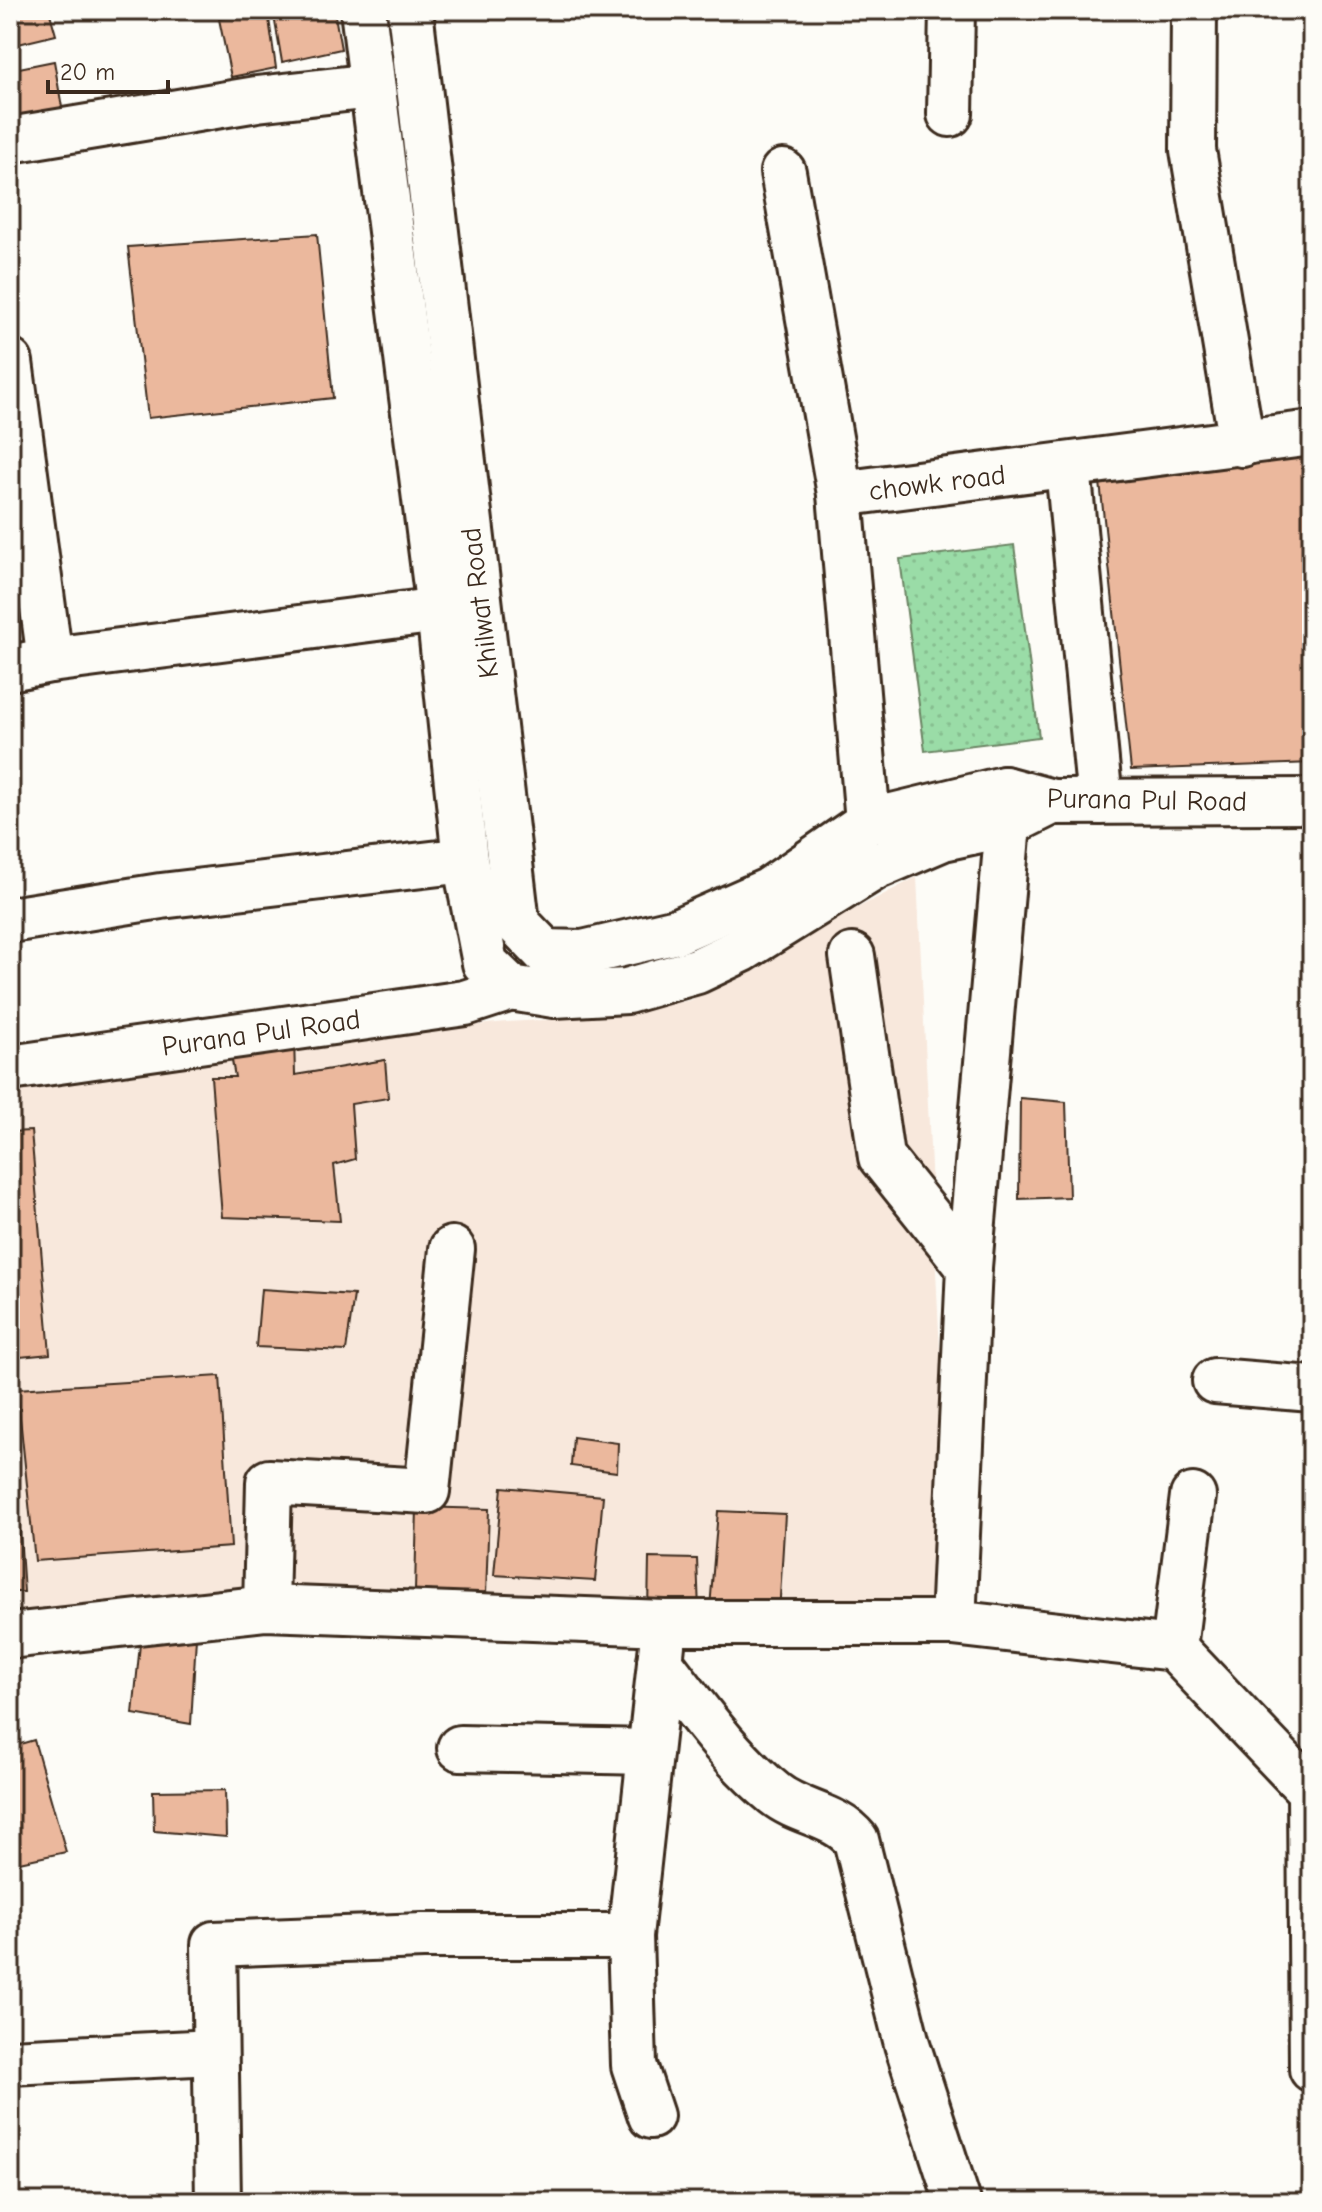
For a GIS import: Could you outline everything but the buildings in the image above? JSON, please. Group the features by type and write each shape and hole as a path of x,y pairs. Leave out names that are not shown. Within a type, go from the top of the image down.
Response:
{"street":[{"name":"Khilwat Road","path":"363,10 439,610 465,860 485,963 511,988"},
{"name":"Khilwat Road","path":"410,10 517,923 545,952 583,953 677,931 768,891"},
{"path":"950,114 952,10"},
{"path":"1194,10 1193,150 1242,444"},
{"path":"10,140 257,99 372,86"},
{"path":"783,172 840,494"},
{"path":"10,362 30,664 439,610"},
{"name":"chowk road","path":"868,822 840,494 1068,467 1312,433"},
{"path":"1068,467 1100,802"},
{"name":"Purana Pul Road","path":"768,891 868,822 1052,802 1312,801"},
{"path":"511,988 554,995 627,991 697,971 741,950 875,867 943,838 1006,806"},
{"path":"953,1623 969,1267 1006,806"},
{"path":"10,920 161,896 465,860"},
{"path":"852,956 881,1157 969,1267"},
{"name":"Purana Pul Road","path":"10,1068 465,1003 511,988"},
{"path":"266,1608 269,1482 427,1491 452,1249"},
{"path":"1215,1381 1312,1389"},
{"path":"1174,1648 1193,1496"},
{"path":"10,1636 266,1608 662,1642 953,1623 1174,1648 1311,1793 1312,2069"},
{"path":"651,2116 634,2065 630,1936 662,1642"},
{"path":"662,1642 718,1737 777,1795 844,1826 856,1840 907,2044 958,2202"},
{"path":"460,1748 649,1752"},
{"path":"218,2202 214,1944 423,1936 630,1936"},
{"path":"10,2062 214,2052"}],"shaded area":[{"path":"917,877 953,1623 266,1608 10,1636 10,1073 506,1022 598,1017 691,1000 784,946"}],"green space":[{"path":"1014,545 1039,737 925,751 900,559"}]}
